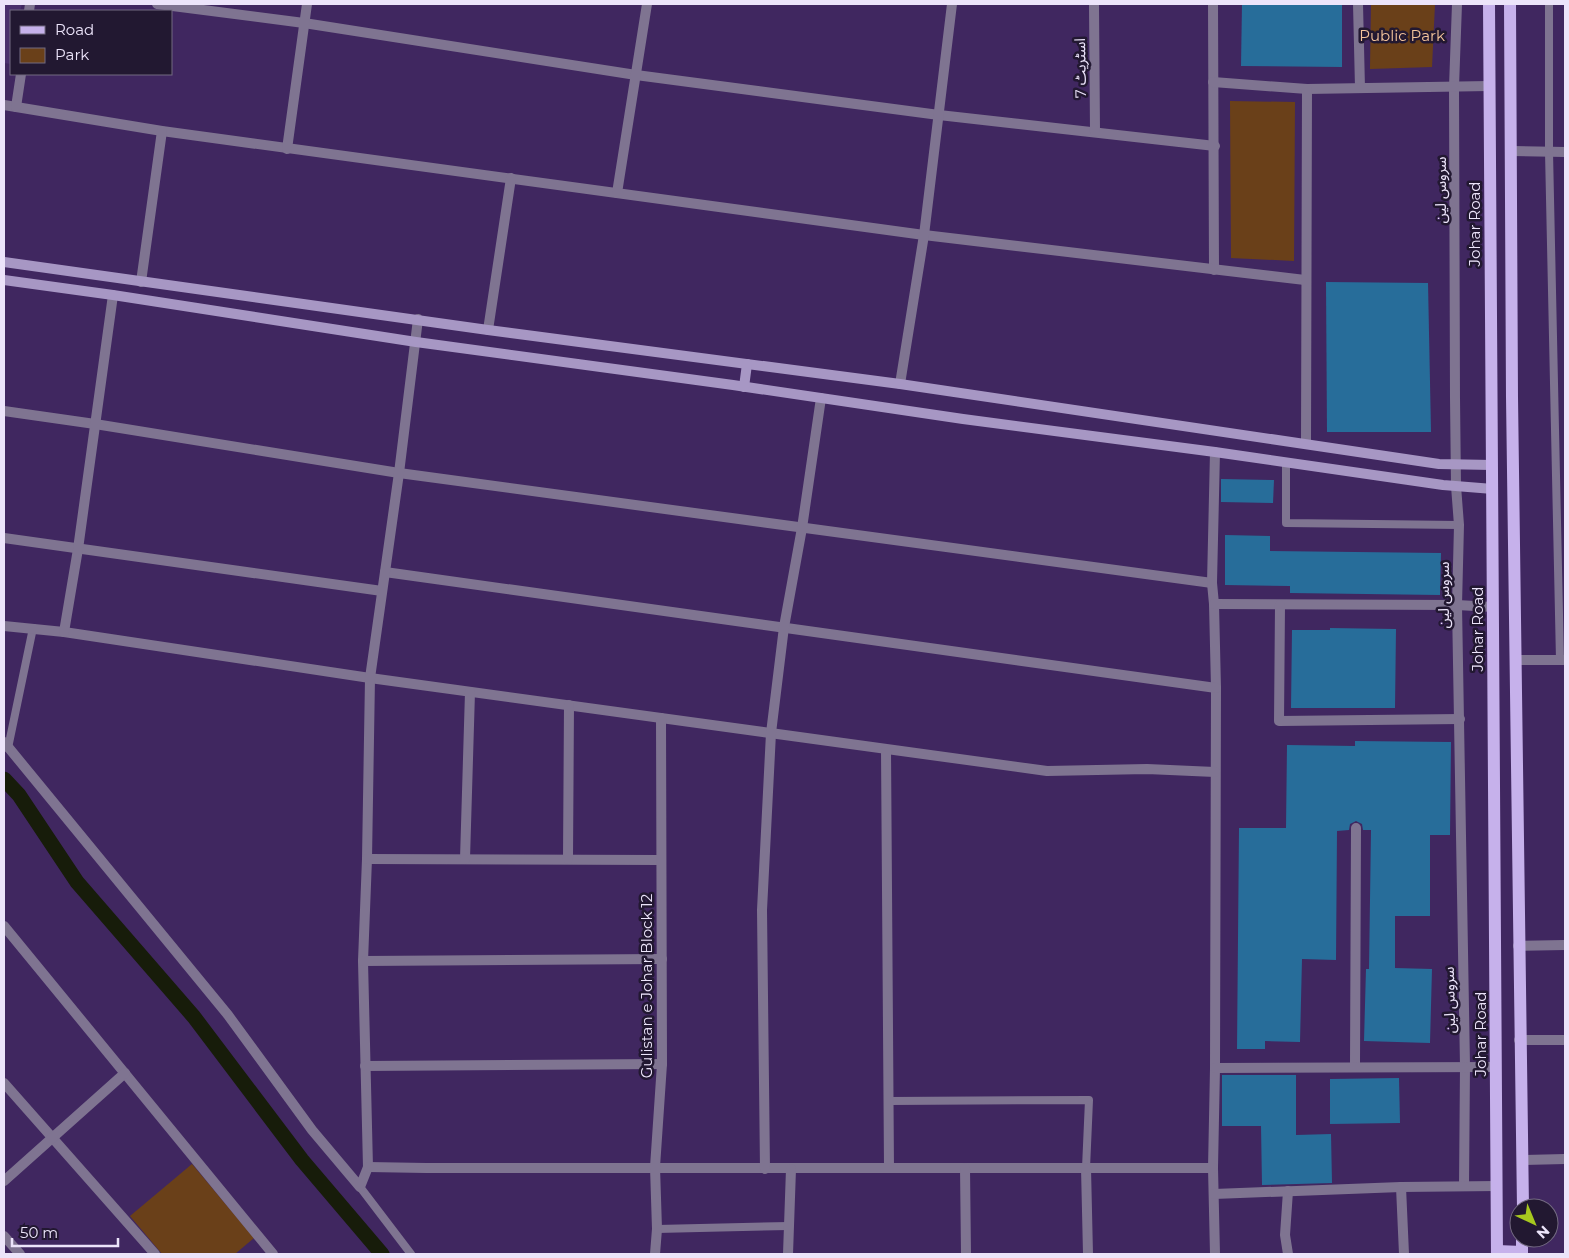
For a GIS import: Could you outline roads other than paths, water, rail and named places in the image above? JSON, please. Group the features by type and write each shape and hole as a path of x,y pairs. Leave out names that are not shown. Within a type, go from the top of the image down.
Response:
{"main road":[{"name":"Johar Road","path":"1489,4 1497,1253"},
{"path":"1510,4 1519,1040 1523,1198"},
{"path":"1497,1253 1522,1253"}],"street":[{"path":"157,4 304,23 636,75 939,115 1215,146"},
{"path":"287,149 307,4"},
{"path":"617,192 647,4"},
{"path":"900,384 924,235 939,115 949,4"},
{"name":"اسٹریٹ 7","path":"1094,4 1095,132"},
{"path":"1214,4 1214,270"},
{"path":"1358,4 1360,88"},
{"name":"سروس لین","path":"1457,4 1454,87 1456,486 1459,525 1457,605 1465,1066 1464,1186"},
{"path":"16,107 20,75"},
{"path":"1213,82 1307,89 1489,86"},
{"path":"1306,444 1307,89"},
{"path":"4,105 287,149 617,192 924,235 1305,280"},
{"path":"141,282 162,131"},
{"path":"1511,151 1565,152"},
{"path":"488,330 511,178"},
{"path":"4,262 488,330 900,384 1439,464 1492,465"},
{"path":"22,282 25,265"},
{"path":"4,280 416,342 744,386 963,419 1456,486 1493,489"},
{"path":"64,632 78,549 113,295"},
{"path":"6,745 228,1015 312,1130 360,1187 368,1167 363,962 368,858 370,678 399,473 418,319"},
{"path":"744,386 747,364"},
{"path":"765,1169 762,910 771,734 784,627 802,528 822,398"},
{"path":"4,411 399,473 1212,583"},
{"path":"1215,452 1212,583 1216,688 1216,1068 1213,1168 1215,1254"},
{"path":"4,538 382,591"},
{"path":"385,572 1216,688"},
{"path":"1214,604 1457,605 1493,607"},
{"path":"1280,605 1279,721 1460,719"},
{"path":"4,626 64,632 370,678 1047,771 1146,769 1216,772"},
{"path":"1515,660 1562,660"},
{"path":"465,859 470,692"},
{"path":"568,860 569,706"},
{"name":"Gulistan e Johar Block 12","path":"655,1254 657,1230 656,1167 662,1064 661,718"},
{"path":"886,750 889,1168"},
{"path":"1355,1066 1356,828"},
{"path":"368,858 662,860"},
{"path":"4,926 273,1254"},
{"path":"1518,946 1565,945"},
{"path":"363,962 662,959"},
{"path":"1519,1040 1565,1040"},
{"path":"365,1066 662,1064"},
{"path":"1216,1068 1355,1066 1496,1067"},
{"path":"4,1181 126,1073"},
{"path":"4,1084 155,1254"},
{"path":"1523,1160 1565,1159"},
{"path":"368,1167 765,1169 1213,1168"},
{"path":"966,1168 966,1254"},
{"path":"1086,1168 1088,1254"},
{"path":"788,1254 791,1169"},
{"path":"1214,1194 1401,1187 1497,1186"},
{"path":"1401,1187 1404,1254"},
{"path":"1288,1191 1285,1235 1288,1254"},
{"path":"4,1236 20,1254"}],"lane":[{"path":"1549,4 1549,152 1562,660"},
{"path":"1286,462 1286,523 1459,525"},
{"path":"6,745 33,628"},
{"path":"889,1101 1088,1100 1086,1168"},
{"path":"360,1187 411,1254"},
{"path":"657,1230 789,1226"}],"waterway":[{"path":"4,779 19,795 77,882 194,1017 302,1160 382,1254"}],"park label":[{"name":"Public Park","path":"1402,35"}]}
